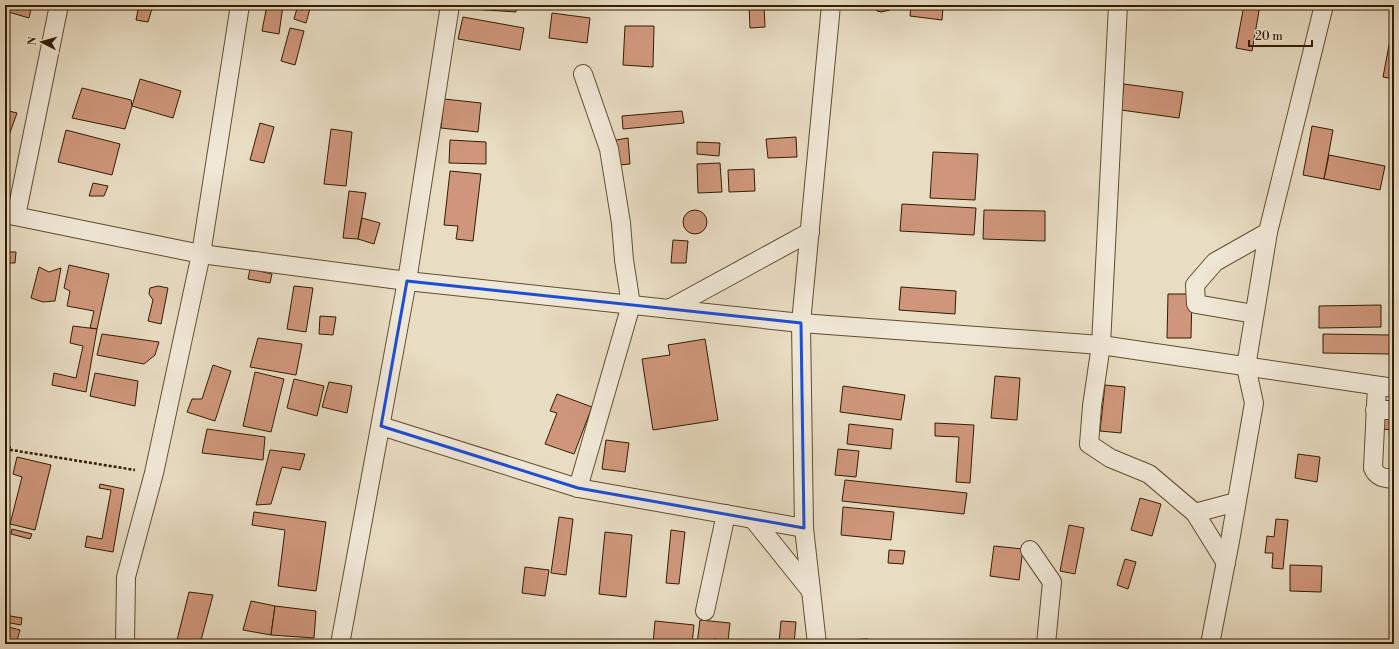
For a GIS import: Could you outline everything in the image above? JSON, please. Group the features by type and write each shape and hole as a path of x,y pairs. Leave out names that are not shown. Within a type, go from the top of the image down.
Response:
{"street":[{"path":"59,5 10,215 201,254 407,282 801,323 1101,345 1386,387 1375,410 1373,468 1379,477 1394,479"},
{"path":"125,644 126,577 154,473 201,254 240,5"},
{"path":"340,644 407,282 450,5"},
{"path":"817,644 804,528 801,323 831,5"},
{"path":"1118,5 1101,345 1092,406 1089,444 1110,458 1149,474 1195,513 1226,563"},
{"path":"1210,644 1254,403 1246,366 1268,232 1324,5"},
{"path":"578,488 631,305 624,260 621,223 609,149 583,74"},
{"path":"670,309 810,232"},
{"path":"1254,314 1196,304 1195,285 1215,262 1268,232"},
{"path":"1375,410 1394,410"},
{"path":"381,426 578,488 804,528"},
{"path":"1195,513 1236,502"},
{"path":"705,611 726,514"},
{"path":"753,519 811,591"},
{"path":"1030,550 1052,582 1046,644"},
{"path":"110,644 125,621"}],"path":[{"path":"5,442 12,450"},
{"path":"5,449 154,473"}],"highlighted area":[{"path":"407,281 801,323 804,528 578,488 381,426"}],"building":[{"path":"5,5 32,5 29,18 5,11"},
{"path":"139,5 153,5 148,22 136,20"},
{"path":"267,5 283,5 279,34 262,31"},
{"path":"298,5 311,5 306,23 294,19"},
{"path":"471,5 516,5 516,12 471,9"},
{"path":"749,5 764,5 765,27 750,28"},
{"path":"872,5 893,5 890,10 881,12 877,11"},
{"path":"911,5 943,8 942,20 910,16"},
{"path":"1244,5 1260,5 1252,51 1236,48"},
{"path":"552,13 590,18 587,43 549,38"},
{"path":"463,17 524,28 520,50 458,39"},
{"path":"1394,19 1394,79 1383,77"},
{"path":"625,26 654,26 653,67 623,65"},
{"path":"290,28 304,31 295,65 281,61"},
{"path":"140,79 181,91 173,118 132,106"},
{"path":"1124,84 1183,92 1179,118 1121,110"},
{"path":"82,88 131,100 132,106 125,129 72,118"},
{"path":"444,99 481,103 478,132 441,128"},
{"path":"5,110 17,113 8,138 5,137"},
{"path":"682,111 684,123 623,129 622,116"},
{"path":"260,123 274,127 264,163 250,160"},
{"path":"1312,126 1333,130 1324,179 1303,175"},
{"path":"331,129 352,132 346,186 324,184"},
{"path":"66,130 120,144 112,175 58,162"},
{"path":"796,137 797,157 768,158 766,139"},
{"path":"628,138 630,164 619,165 616,140"},
{"path":"450,140 486,142 486,164 449,163"},
{"path":"5,141 9,142 5,152"},
{"path":"697,142 720,143 719,156 697,154"},
{"path":"933,152 978,154 975,200 930,198"},
{"path":"1329,155 1385,166 1380,190 1324,179"},
{"path":"720,163 722,192 698,193 697,164"},
{"path":"754,169 755,191 729,192 728,170"},
{"path":"450,171 481,174 473,241 456,239 458,226 444,225"},
{"path":"93,183 108,186 104,196 89,196"},
{"path":"349,191 366,193 358,239 343,238"},
{"path":"902,204 976,208 974,235 900,231"},
{"path":"695,210 703,214 707,222 703,230 695,234 687,230 683,222 687,214"},
{"path":"984,210 1045,211 1045,241 983,239"},
{"path":"362,218 380,223 374,244 358,239"},
{"path":"673,240 688,241 686,263 671,263"},
{"path":"5,252 16,252 15,263 5,263"},
{"path":"69,265 109,274 97,329 90,328 94,311 67,306 70,291 64,288"},
{"path":"39,267 49,272 61,268 55,301 43,302 31,298"},
{"path":"250,269 272,274 270,283 248,279"},
{"path":"158,286 168,288 161,324 148,321 153,300 149,294 150,288"},
{"path":"294,286 313,288 306,332 287,329"},
{"path":"901,287 956,291 955,314 899,310"},
{"path":"1168,294 1192,294 1191,338 1167,338"},
{"path":"1381,305 1381,327 1319,328 1319,306"},
{"path":"320,316 336,317 333,335 319,334"},
{"path":"73,326 97,329 86,392 52,385 54,373 76,378 83,346 70,343"},
{"path":"102,334 159,342 155,355 144,364 97,355"},
{"path":"1323,334 1391,335 1391,354 1323,353"},
{"path":"258,338 302,344 296,375 250,367"},
{"path":"705,339 718,420 653,430 642,359 670,355 668,345"},
{"path":"213,365 231,371 215,421 187,412 192,399 202,399"},
{"path":"255,372 284,379 271,432 243,426"},
{"path":"95,373 138,381 135,406 90,396"},
{"path":"995,376 1020,378 1017,420 991,418"},
{"path":"294,379 324,386 317,416 287,408"},
{"path":"329,382 352,386 347,413 322,407"},
{"path":"1105,385 1125,387 1121,433 1100,431"},
{"path":"843,386 905,395 901,420 840,412"},
{"path":"557,394 592,407 574,454 545,444 557,413 550,411"},
{"path":"1383,414 1394,415 1394,430 1381,429"},
{"path":"935,423 974,425 970,483 956,482 959,437 935,436"},
{"path":"849,424 893,429 891,449 847,444"},
{"path":"207,429 265,437 263,460 202,453"},
{"path":"606,440 629,443 625,472 602,469"},
{"path":"838,449 859,451 856,477 835,475"},
{"path":"270,450 305,454 300,470 282,467 271,504 256,505"},
{"path":"1298,454 1320,457 1317,482 1295,478"},
{"path":"17,457 51,465 35,530 10,524 22,477 13,474"},
{"path":"845,480 967,493 964,514 842,501"},
{"path":"100,484 124,489 113,552 85,547 87,536 102,539 111,490 99,488"},
{"path":"1140,498 1161,504 1152,536 1131,530"},
{"path":"843,507 894,512 891,540 841,535"},
{"path":"254,512 326,522 316,591 278,586 285,530 252,525"},
{"path":"559,517 573,519 566,575 551,573"},
{"path":"1276,519 1288,520 1283,569 1272,568 1273,553 1265,553 1267,536 1274,537"},
{"path":"1069,525 1084,528 1075,574 1060,571"},
{"path":"12,529 32,534 30,539 11,534"},
{"path":"671,530 685,532 679,584 666,583"},
{"path":"605,532 632,535 626,597 599,594"},
{"path":"994,546 1023,549 1019,580 990,576"},
{"path":"889,550 905,551 903,564 888,563"},
{"path":"1125,559 1136,562 1128,589 1117,585"},
{"path":"1290,565 1322,566 1321,592 1290,591"},
{"path":"525,567 549,570 545,596 522,593"},
{"path":"189,592 213,595 200,644 176,644"},
{"path":"251,601 275,606 271,635 243,630"},
{"path":"275,606 316,611 314,638 271,635"},
{"path":"5,615 22,618 21,625 5,622"},
{"path":"700,620 730,623 728,641 714,639 713,644 697,644"},
{"path":"655,621 694,625 692,644 653,644"},
{"path":"781,621 796,622 794,644 765,644 765,641 779,642"},
{"path":"5,626 20,630 16,644 5,644"},
{"path":"868,639 868,644 842,644 842,640"},
{"path":"1243,641 1253,644 1242,644"}]}
